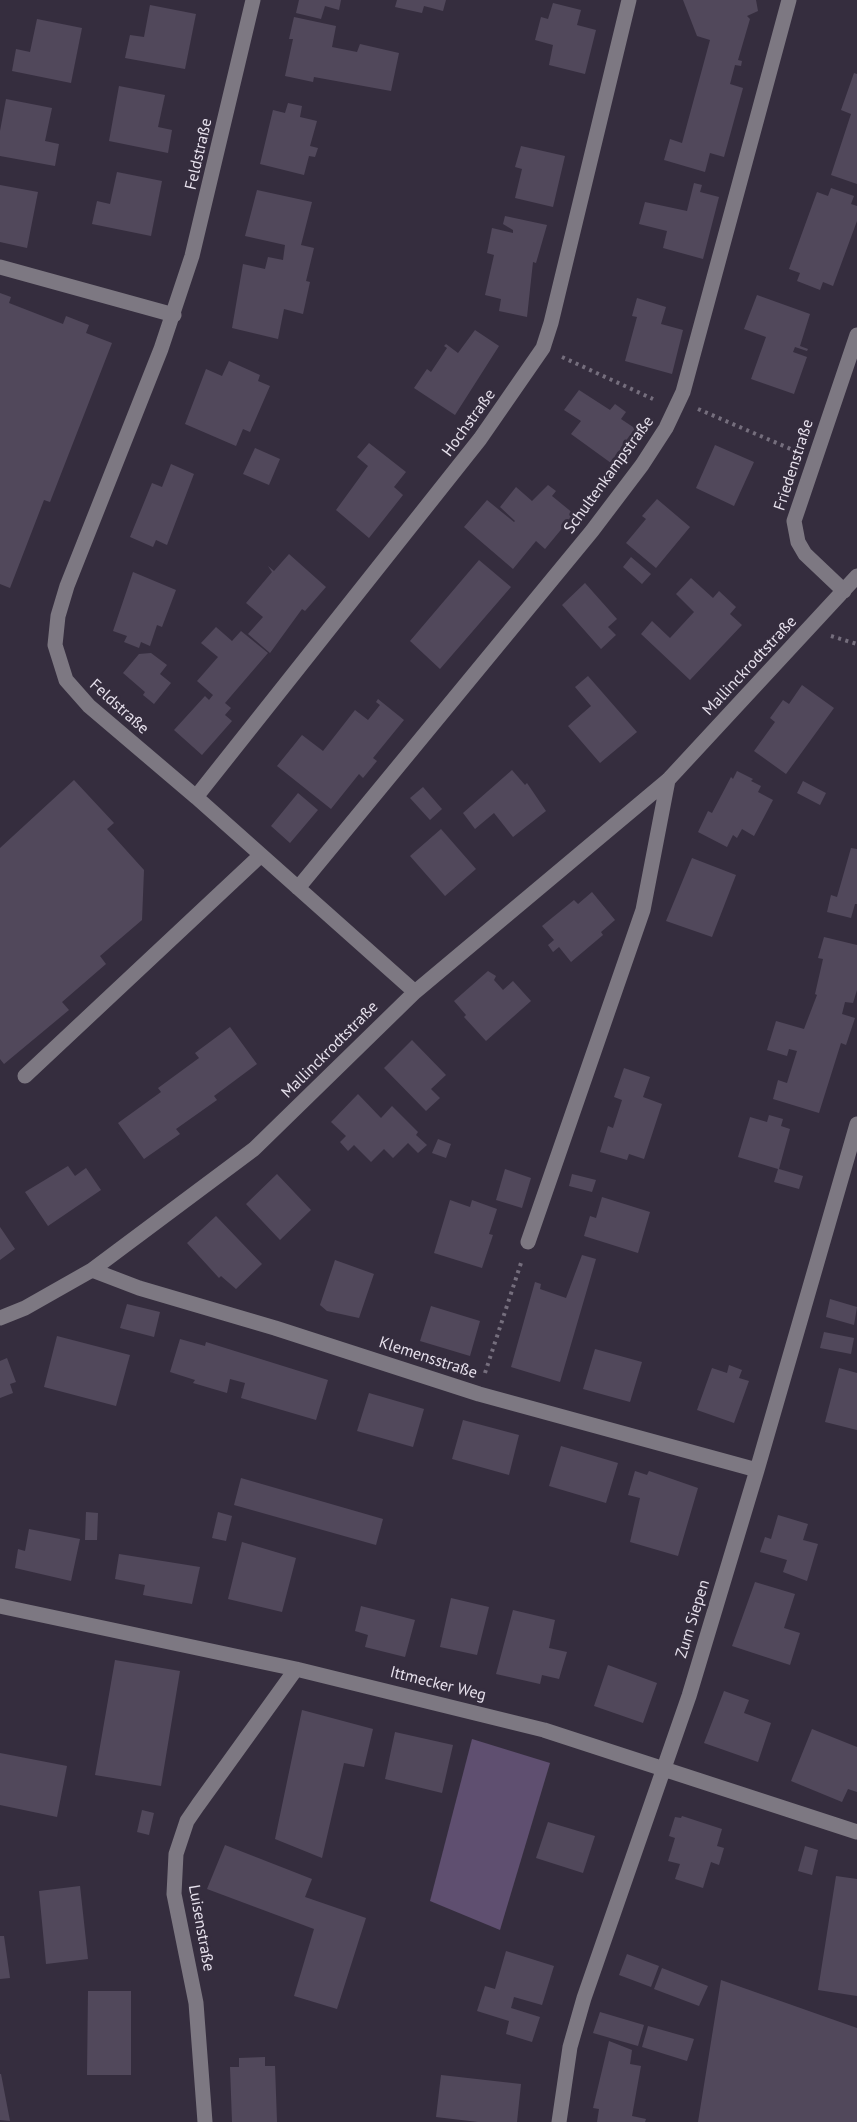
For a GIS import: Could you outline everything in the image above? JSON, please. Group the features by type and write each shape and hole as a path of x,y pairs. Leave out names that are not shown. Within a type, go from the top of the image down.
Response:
{"street":[{"name":"Feldstraße","path":"253,0 205,206 174,315 67,586 58,616 55,645 61,670 80,698 196,797 415,992"},
{"name":"Hochstraße","path":"196,797 474,448 543,348 629,0"},
{"name":"Schultenkampstraße","path":"298,888 592,531 648,456 676,410 683,392 789,0"},
{"path":"0,267 174,315"},
{"name":"Friedenstraße","path":"844,591 805,554 798,542 794,521 857,335"},
{"name":"Mallinckrodtstraße","path":"0,1318 50,1295 92,1270 254,1149 415,992 668,780 857,576"},
{"path":"528,1242 640,919 651,879 668,780"},
{"path":"25,1076 261,855"},
{"name":"Zum Siepen","path":"559,2122 564,2078 582,2007 689,1696 758,1470 857,1124"},
{"name":"Klemensstraße","path":"92,1270 139,1288 275,1328 479,1394 758,1470"},
{"name":"Ittmecker Weg","path":"0,1606 296,1669 544,1730 857,1832"},
{"name":"Luisenstraße","path":"205,2122 196,2003 174,1894 176,1854 188,1821 198,1805 296,1669"}],"path":[{"path":"564,358 676,410"},
{"path":"696,408 792,450"},
{"path":"479,1394 528,1242"}],"shaded area":[{"path":"472,1739 550,1763 500,1930 430,1901"}],"building":[{"path":"299,0 341,0 339,10 325,6 321,19 296,13"},
{"path":"397,0 446,0 443,11 424,6 422,13 395,7"},
{"path":"683,0 756,0 758,11 747,16 750,19 738,60 742,61 741,66 735,65 730,84 743,88 724,157 710,153 705,172 664,160 670,139 682,143 710,40 697,36"},
{"path":"553,3 581,10 577,25 596,30 585,74 549,65 553,45 535,40 541,17 548,19"},
{"path":"150,5 196,14 185,69 125,58 130,35 144,37"},
{"path":"294,17 336,26 332,47 357,52 360,44 399,53 391,91 314,77 313,82 285,76 293,39 289,39"},
{"path":"37,19 82,28 71,83 12,71 16,49 30,52"},
{"path":"854,73 857,74 857,184 831,175 851,114 841,110"},
{"path":"119,86 165,95 158,127 172,130 168,153 109,141"},
{"path":"6,99 52,108 45,141 59,144 55,166 0,156 0,131"},
{"path":"288,103 302,106 300,117 317,121 310,146 318,148 315,157 309,156 304,175 260,164 273,110 285,113"},
{"path":"521,146 565,156 553,207 515,198 522,169 515,167"},
{"path":"117,172 162,181 151,236 92,224 97,201 110,204"},
{"path":"694,183 702,185 700,192 719,197 703,259 663,248 667,231 639,224 645,202 687,211"},
{"path":"0,185 38,192 27,248 0,242"},
{"path":"831,188 854,196 851,204 857,206 857,221 833,286 823,282 820,290 797,281 800,273 789,269 817,192 828,196"},
{"path":"257,190 312,202 301,245 314,248 306,281 310,282 303,314 284,309 278,339 232,328 243,264 265,269 268,257 283,260 285,245 245,236"},
{"path":"505,216 547,225 536,263 533,262 527,317 499,311 501,299 485,295 494,255 487,253 492,228 513,233 513,230 503,224"},
{"path":"0,293 11,297 9,303 63,324 66,316 89,325 86,333 112,343 50,502 44,500 10,588 0,584"},
{"path":"757,295 810,314 800,346 808,349 807,351 795,347 793,352 807,357 794,394 751,379 766,337 744,329"},
{"path":"637,298 666,307 661,324 683,330 672,374 625,361 637,317 632,316"},
{"path":"475,330 499,346 455,415 414,388 427,369 431,372 447,348 444,346 446,344 458,353"},
{"path":"229,361 260,375 258,381 270,386 250,432 243,429 236,446 185,424 206,369 222,376"},
{"path":"579,390 610,410 615,404 626,412 621,419 636,429 611,463 571,434 581,421 564,410"},
{"path":"369,443 406,472 394,487 403,495 369,538 336,510 368,466 357,457"},
{"path":"715,445 754,462 734,506 696,488"},
{"path":"255,448 280,459 269,485 243,474"},
{"path":"171,464 194,474 167,545 156,540 153,547 130,537 152,483 162,487"},
{"path":"548,485 556,491 552,496 574,514 545,549 536,541 513,569 464,527 487,500 514,522 500,507 516,487 532,501"},
{"path":"657,499 690,527 656,568 626,543 646,519 642,516"},
{"path":"289,554 326,587 305,611 302,609 270,653 248,634 263,617 246,603 272,572 268,566 274,571"},
{"path":"631,557 651,574 642,584 623,567"},
{"path":"479,560 511,587 440,669 410,641"},
{"path":"133,572 176,590 162,627 157,625 150,646 141,642 139,648 124,642 127,636 113,631"},
{"path":"691,578 713,598 719,591 736,607 730,614 742,625 690,680 641,634 652,621 670,638 694,612 676,594"},
{"path":"585,583 617,619 608,627 616,635 601,649 562,605"},
{"path":"216,627 232,641 241,631 268,653 225,703 231,708 225,715 232,721 202,755 174,730 205,696 209,700 213,695 197,681 218,657 201,643"},
{"path":"151,653 167,665 160,674 171,683 154,704 143,695 145,692 123,673 139,654"},
{"path":"588,676 637,732 600,763 568,726 591,706 575,687"},
{"path":"802,685 834,708 786,774 754,751 775,722 770,718 783,700 789,704"},
{"path":"378,699 404,720 373,758 377,761 363,778 359,774 331,809 277,766 302,735 323,751 355,710 368,720 380,705 376,702"},
{"path":"512,770 525,785 527,783 546,811 513,837 494,813 475,829 463,813"},
{"path":"737,771 753,779 751,781 761,786 758,792 773,800 754,836 742,829 737,838 733,835 727,847 698,832 708,811 712,813 731,777 733,779"},
{"path":"74,780 114,823 107,829 144,870 142,920 100,956 106,964 62,1002 69,1010 4,1064 0,1059 0,848"},
{"path":"803,781 826,793 820,805 797,793"},
{"path":"423,787 442,809 430,820 410,798"},
{"path":"298,793 318,810 290,843 271,826"},
{"path":"441,829 476,869 445,896 410,856"},
{"path":"851,848 857,849 857,904 855,904 851,918 827,912 831,895 837,897"},
{"path":"692,858 736,875 712,937 666,921"},
{"path":"592,892 615,920 601,932 603,935 571,962 559,947 553,952 548,945 554,940 542,926 574,900 578,904"},
{"path":"824,937 857,945 857,990 853,1003 845,1002 842,1014 855,1018 846,1045 841,1043 819,1113 773,1099 778,1080 787,1083 797,1051 789,1049 787,1056 767,1050 776,1021 804,1029 817,995 815,994 823,959 818,958"},
{"path":"488,971 496,976 494,980 503,990 513,981 531,1001 486,1041 464,1017 466,1015 454,1001"},
{"path":"230,1027 257,1064 214,1096 217,1100 176,1129 180,1134 144,1159 118,1123 161,1092 158,1088 199,1058 195,1053"},
{"path":"412,1040 446,1075 431,1089 440,1098 426,1111 384,1068"},
{"path":"624,1068 650,1077 643,1097 662,1104 644,1159 629,1154 627,1160 600,1152 608,1126 613,1128 622,1100 614,1097"},
{"path":"358,1094 381,1118 392,1106 418,1132 416,1135 427,1145 418,1153 408,1143 393,1158 384,1149 371,1162 354,1145 348,1151 340,1142 346,1136 331,1122"},
{"path":"769,1115 783,1119 781,1126 790,1129 779,1169 803,1176 799,1189 774,1182 778,1169 738,1157 750,1117 767,1122"},
{"path":"438,1139 451,1144 446,1158 432,1153"},
{"path":"68,1166 75,1176 86,1168 101,1190 48,1226 25,1192"},
{"path":"505,1169 531,1178 522,1208 496,1200"},
{"path":"277,1174 311,1210 280,1240 246,1204"},
{"path":"572,1174 596,1180 592,1192 569,1186"},
{"path":"602,1197 650,1212 638,1253 584,1236 590,1216 596,1218"},
{"path":"450,1200 470,1207 472,1200 497,1209 489,1234 493,1235 482,1268 434,1253"},
{"path":"216,1216 262,1264 236,1289 221,1276 219,1278 187,1243"},
{"path":"0,1227 15,1249 0,1260"},
{"path":"582,1255 596,1259 560,1382 511,1367 535,1282 541,1284 540,1289 566,1298"},
{"path":"335,1260 374,1274 359,1318 327,1311 320,1305"},
{"path":"830,1299 857,1307 854,1325 826,1317"},
{"path":"127,1304 160,1312 154,1337 120,1328"},
{"path":"431,1306 480,1321 470,1356 420,1341"},
{"path":"824,1332 854,1338 851,1354 820,1348"},
{"path":"57,1336 130,1355 116,1406 44,1387"},
{"path":"180,1339 205,1346 206,1342 328,1380 316,1420 241,1398 245,1383 230,1379 227,1393 193,1383 195,1380 170,1372"},
{"path":"595,1349 642,1362 630,1402 583,1389"},
{"path":"7,1358 16,1382 10,1384 13,1393 0,1398 0,1361"},
{"path":"729,1365 742,1370 739,1378 749,1381 734,1423 697,1410 712,1368 727,1373"},
{"path":"839,1368 857,1373 857,1430 825,1422"},
{"path":"369,1393 424,1409 413,1447 357,1431"},
{"path":"463,1420 519,1435 509,1475 452,1459"},
{"path":"561,1446 618,1463 606,1503 549,1486"},
{"path":"635,1471 647,1475 649,1471 698,1488 678,1556 630,1542 640,1498 628,1495"},
{"path":"241,1478 383,1519 376,1545 234,1505"},
{"path":"86,1512 98,1513 97,1540 85,1540"},
{"path":"218,1512 232,1516 226,1541 212,1538"},
{"path":"778,1515 808,1524 803,1540 818,1544 807,1581 783,1572 787,1560 760,1552 765,1537 771,1539"},
{"path":"29,1529 80,1539 71,1581 15,1568 18,1549 25,1551"},
{"path":"242,1542 296,1558 282,1612 228,1599"},
{"path":"119,1554 200,1567 192,1604 143,1595 145,1585 115,1579"},
{"path":"755,1582 795,1594 784,1628 800,1633 790,1665 732,1646"},
{"path":"451,1598 489,1607 477,1655 440,1647"},
{"path":"361,1606 415,1620 405,1657 365,1647 368,1635 355,1631"},
{"path":"513,1610 555,1620 549,1648 567,1652 559,1679 542,1675 540,1684 496,1674"},
{"path":"115,1660 180,1671 161,1786 95,1775"},
{"path":"608,1665 657,1683 643,1723 594,1706"},
{"path":"724,1691 749,1700 744,1713 771,1723 758,1762 704,1743"},
{"path":"302,1710 373,1729 364,1767 344,1763 322,1858 275,1839"},
{"path":"812,1729 857,1747 857,1792 848,1789 842,1802 791,1781"},
{"path":"395,1732 453,1745 442,1793 385,1779"},
{"path":"0,1753 67,1766 57,1817 0,1805"},
{"path":"142,1810 154,1813 149,1835 137,1832"},
{"path":"682,1816 722,1829 717,1846 724,1848 719,1865 711,1862 703,1888 675,1879 680,1864 668,1861 675,1838 669,1836 675,1817 681,1818"},
{"path":"548,1822 595,1836 583,1873 536,1858"},
{"path":"225,1845 312,1879 305,1897 366,1918 337,2009 294,1996 314,1929 207,1889"},
{"path":"805,1846 818,1850 812,1875 798,1871"},
{"path":"836,1876 857,1879 857,1996 818,1990"},
{"path":"80,1886 88,1959 46,1964 39,1891"},
{"path":"0,1936 4,1936 10,1978 0,1979"},
{"path":"506,1951 554,1966 542,2005 514,1997 511,2008 540,2017 532,2042 506,2034 509,2021 477,2011 485,1986 495,1989"},
{"path":"627,1954 659,1966 651,1987 619,1975"},
{"path":"662,1968 708,1986 699,2006 654,1989"},
{"path":"721,1980 857,2028 857,2122 698,2122"},
{"path":"88,1991 131,1991 131,2075 87,2075"},
{"path":"600,2012 644,2025 638,2046 593,2033"},
{"path":"648,2026 694,2039 687,2061 642,2047"},
{"path":"609,2041 632,2050 630,2064 641,2066 632,2116 646,2119 645,2122 597,2122 599,2109 593,2108"},
{"path":"265,2057 265,2066 275,2066 277,2122 232,2122 230,2067 239,2067 239,2058"},
{"path":"1,2074 10,2121 0,2120"},
{"path":"441,2075 521,2084 517,2122 478,2122 436,2117"}]}
